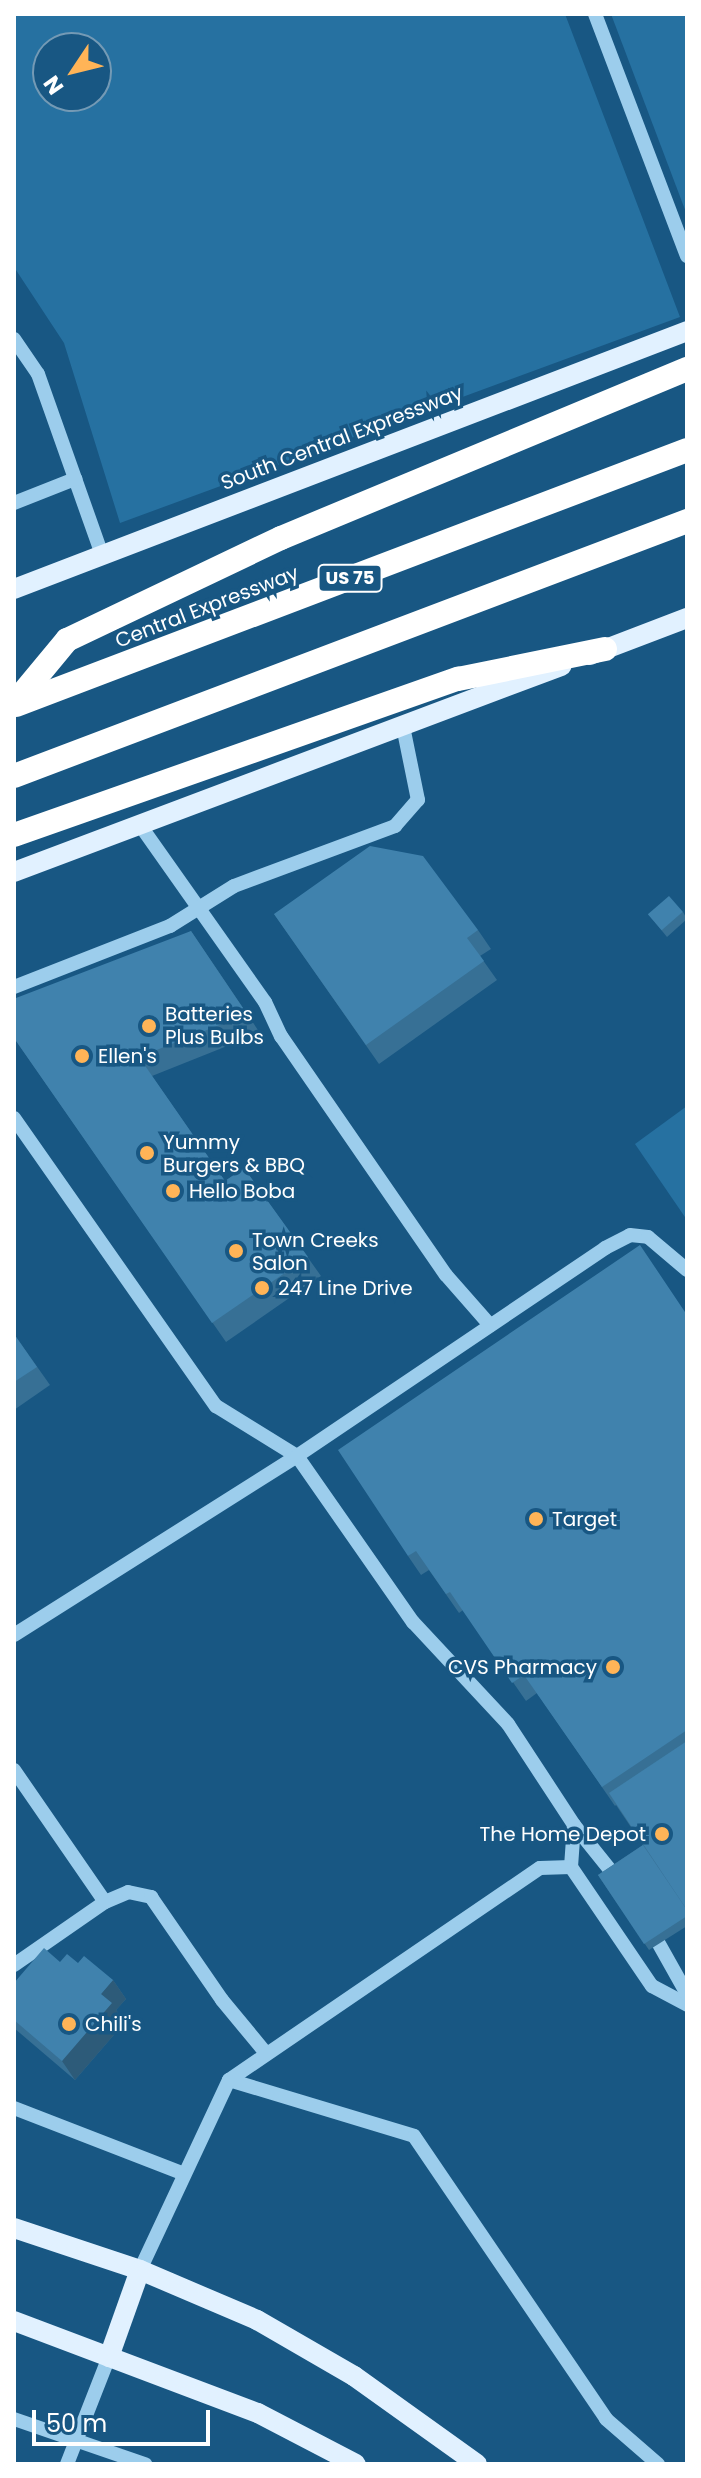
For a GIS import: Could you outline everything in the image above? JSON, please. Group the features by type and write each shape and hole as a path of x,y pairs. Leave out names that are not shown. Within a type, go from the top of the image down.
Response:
{"highway":[{"path":"14,705 67,640 281,538 687,369"},
{"name":"Central Expressway","path":"14,705 687,450"},
{"path":"14,776 687,521"},
{"path":"14,835 458,679 605,649"}],"main road":[{"name":"South Central Expressway","path":"14,589 687,331"},
{"path":"14,872 687,618"},
{"path":"14,2228 140,2270 257,2320 354,2376 477,2464"},
{"path":"109,2357 140,2270"},
{"path":"14,2321 258,2413 334,2458 356,2464"}],"lane":[{"path":"595,14 687,256"},
{"path":"14,339 38,374 102,555"},
{"path":"14,503 75,479"},
{"path":"14,987 170,926 234,886 395,826 409,815 419,786 403,726"},
{"path":"140,825 201,907 265,1002 281,1036 446,1275 490,1325"},
{"path":"14,1118 216,1406 297,1456 413,1622 508,1724 574,1825 633,1903 687,1994"},
{"path":"14,1635 297,1456 490,1325 630,1235 648,1237 667,1248 687,1270"},
{"path":"14,1770 105,1902"},
{"path":"574,1825 571,1867 652,1986 687,2005"},
{"path":"140,2270 182,2173 229,2080 265,2052 540,1868 571,1867"},
{"path":"14,1965 105,1902 128,1892 151,1897 222,2000 265,2052"},
{"path":"229,2080 414,2136 606,2419 658,2464"},
{"path":"14,2108 182,2173"},
{"path":"67,2464 109,2357"},
{"path":"17,2426 79,2439 145,2464"}],"shaded area":[{"path":"14,14 565,14 680,317 120,523 64,343 14,267"},
{"path":"611,14 687,14 687,215"},
{"path":"687,1106 687,1220 635,1144"}],"building":[{"path":"370,846 423,856 478,930 467,938 484,961 366,1045 274,914"},
{"path":"669,896 683,912 662,930 648,914"},
{"path":"191,931 247,1014 139,1057 225,1181 244,1168 308,1257 212,1323 14,1038 16,998"},
{"name":"Target","path":"640,1245 687,1315 687,1730 602,1787 524,1675 512,1683 450,1592 446,1594 416,1551 408,1556 338,1450"},
{"path":"14,1334 37,1367 14,1382"},
{"name":"The Home Depot","path":"687,1741 687,1910 609,1793"},
{"path":"643,1845 687,1910 687,1916 644,1944 598,1875"},
{"name":"Chili's","path":"44,1948 60,1962 67,1954 78,1963 84,1956 113,1980 101,1994 112,2003 62,2061 14,2020 14,1983"}],"place":[{"name":"Batteries Plus Bulbs","path":"149,1026"},
{"name":"Ellen's","path":"82,1056"},
{"name":"Yummy Burgers & BBQ","path":"147,1153"},
{"name":"Hello Boba","path":"173,1191"},
{"name":"Town Creeks Salon","path":"236,1251"},
{"name":"247 Line Drive","path":"262,1288"},
{"name":"Target","path":"536,1519"},
{"name":"CVS Pharmacy","path":"613,1667"},
{"name":"The Home Depot","path":"662,1834"},
{"name":"Chili's","path":"69,2024"}]}
